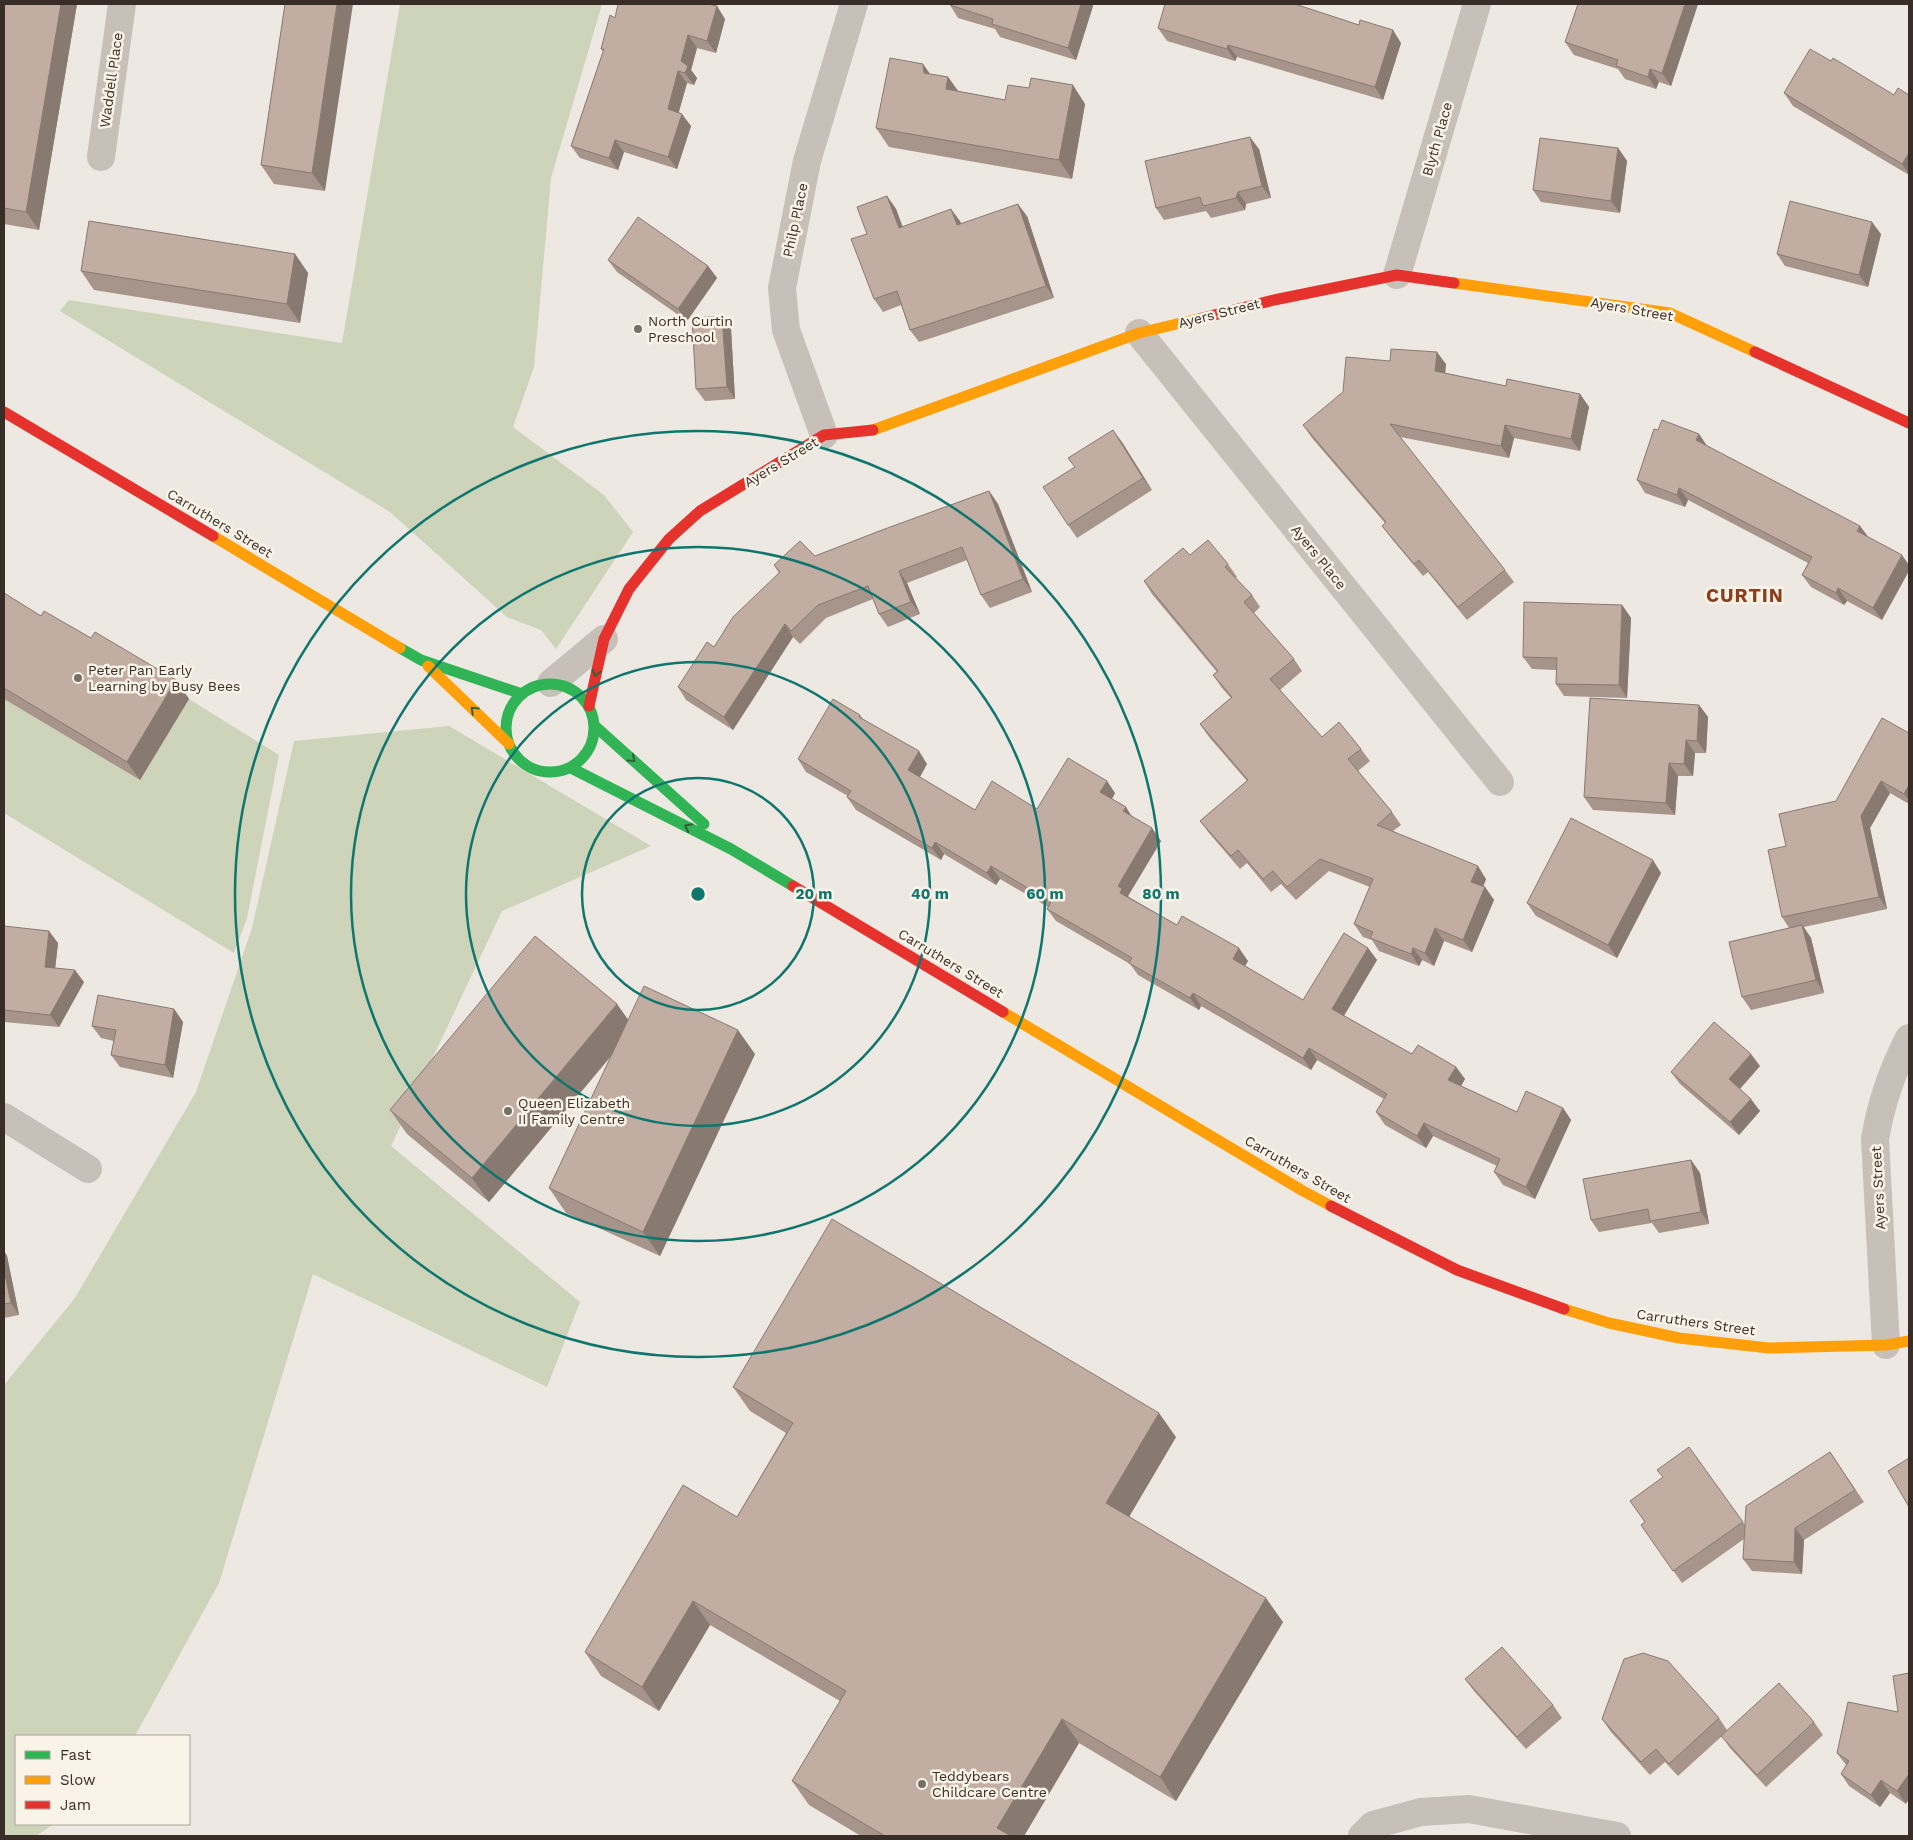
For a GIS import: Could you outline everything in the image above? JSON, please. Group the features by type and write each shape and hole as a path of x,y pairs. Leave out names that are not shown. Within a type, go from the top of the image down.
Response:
{"main road":[{"name":"Ayers Street","path":"589,706 604,639 630,589 669,539 694,517 824,435 868,432 1139,333 1274,300 1397,275 1670,313 1909,423"},
{"name":"Carruthers Street","path":"4,412 421,660 522,694"},
{"name":"Carruthers Street","path":"421,660 509,744"},
{"path":"551,683 579,694 589,706 595,726 593,742 588,754 571,768 556,772 542,772 528,767 516,758 509,744 506,718 522,694 530,689 551,683"},
{"name":"Carruthers Street","path":"595,726 732,849"},
{"name":"Carruthers Street","path":"571,768 732,849 1303,1191 1457,1270 1540,1302 1609,1323 1678,1338 1769,1348 1898,1343"}],"street":[{"name":"Waddell Place","path":"101,157 122,4"},
{"name":"Philp Place","path":"824,435 786,330 782,288 807,161 854,4"},
{"name":"Blyth Place","path":"1397,275 1477,4"},
{"name":"Ayers Place","path":"1139,333 1500,782"},
{"name":"Ayers Street","path":"551,683 604,639"},
{"name":"Ayers Street","path":"1898,1343 1875,1139 1879,1114 1888,1082 1909,1038"},
{"path":"4,1117 88,1169"},
{"path":"1362,1836 1373,1825 1421,1812 1469,1809 1617,1836"}],"green space":[{"path":"400,4 602,4 551,178 534,367 513,427 604,495 633,532 556,649 541,630 507,617 390,512 60,311 69,300 342,343"},
{"path":"4,699 140,780 189,699 279,755 247,918 234,953 4,813"},
{"path":"449,726 651,846 502,911 391,1146 580,1302 547,1387 313,1274 219,1583 136,1735 15,1735 15,1825 52,1825 36,1836 4,1836 4,1385 75,1298 196,1092 252,928 294,741"}],"building":[{"path":"4,4 61,4 26,212 4,208"},
{"path":"285,4 337,4 312,173 261,165"},
{"path":"618,4 707,4 717,6 707,41 688,35 681,61 688,66 685,73 678,71 668,109 682,114 668,157 615,140 609,158 571,146 604,49 601,49 610,15 615,18"},
{"path":"950,4 1081,4 1068,48 992,24 993,19"},
{"path":"1165,4 1295,4 1359,25 1360,20 1393,30 1375,87 1228,45 1227,49 1158,28"},
{"path":"1578,4 1685,4 1662,73 1650,69 1648,77 1616,66 1618,60 1565,42"},
{"path":"1810,49 1831,61 1833,58 1894,95 1898,88 1909,95 1909,153 1902,164 1784,93"},
{"path":"890,58 923,64 924,73 948,77 946,89 1005,100 1008,85 1029,88 1031,78 1073,85 1059,160 876,128"},
{"path":"1250,137 1262,186 1238,192 1236,198 1203,206 1200,197 1156,208 1145,161"},
{"path":"1540,138 1618,148 1611,201 1533,190"},
{"path":"887,196 899,228 951,209 957,225 1018,204 1046,286 910,330 897,291 874,299 851,239 867,234 857,207"},
{"path":"1790,201 1872,222 1859,275 1777,254"},
{"path":"638,217 708,266 678,309 608,260"},
{"path":"89,221 295,254 287,304 81,271"},
{"path":"722,316 727,387 696,389 692,318"},
{"path":"1391,349 1437,352 1435,371 1506,386 1507,379 1580,394 1571,439 1505,425 1501,446 1390,424 1505,570 1458,607 1419,560 1414,564 1382,526 1386,522 1303,425 1343,392 1346,357 1390,361"},
{"path":"1662,420 1699,434 1696,440 1860,526 1857,531 1902,555 1873,608 1838,588 1836,593 1802,575 1812,557 1679,488 1677,495 1637,480 1654,429 1658,430"},
{"path":"1113,430 1143,478 1068,525 1043,487 1075,467 1068,458"},
{"path":"989,491 1023,579 981,595 962,547 899,571 911,602 879,614 868,586 818,605 791,631 785,624 724,717 678,687 707,642 714,647 733,617 780,572 774,565 800,541 815,556"},
{"path":"1208,540 1228,564 1225,567 1252,595 1244,602 1294,659 1270,679 1322,737 1339,722 1361,749 1348,759 1392,812 1377,825 1478,866 1471,882 1485,887 1463,940 1435,928 1425,953 1413,948 1411,954 1370,938 1373,932 1354,924 1373,879 1320,859 1287,887 1273,871 1263,879 1238,850 1231,856 1200,821 1248,780 1200,724 1232,697 1213,675 1218,671 1144,581 1183,548 1190,555"},
{"name":"Peter Pan Early Learning by Busy Bees","path":"4,593 41,616 44,611 91,638 95,632 176,680 127,762 4,688"},
{"path":"1524,602 1622,605 1619,685 1556,684 1557,658 1523,657"},
{"path":"1590,698 1699,705 1697,741 1686,740 1684,764 1669,763 1666,803 1584,797"},
{"path":"833,699 860,715 859,717 919,751 908,770 975,810 992,781 1037,809 1068,758 1107,781 1100,792 1126,807 1123,811 1152,828 1118,886 1122,889 1120,893 1177,925 1182,916 1239,948 1233,959 1303,1000 1344,933 1368,948 1332,1009 1412,1054 1418,1045 1456,1067 1448,1080 1517,1112 1526,1091 1563,1108 1526,1187 1494,1172 1500,1159 1424,1123 1417,1136 1376,1112 1387,1094 1309,1048 1303,1058 1193,993 1190,998 1129,963 1132,958 1047,909 1051,902 991,866 987,873 935,842 932,848 847,797 851,791 798,759"},
{"path":"1882,718 1909,733 1909,785 1904,794 1881,781 1861,816 1879,897 1782,917 1768,850 1786,846 1779,814 1836,801"},
{"path":"1571,818 1653,860 1608,945 1527,903"},
{"path":"1802,925 1816,980 1742,997 1729,942"},
{"path":"4,926 49,931 45,967 75,970 50,1015 4,1010"},
{"path":"535,936 617,1004 472,1178 390,1110"},
{"path":"644,986 738,1030 643,1232 549,1188"},
{"path":"98,995 174,1009 165,1065 111,1055 116,1030 92,1026"},
{"path":"1714,1022 1751,1054 1729,1079 1751,1099 1730,1122 1671,1072"},
{"path":"1691,1160 1701,1212 1650,1221 1648,1209 1591,1220 1583,1179"},
{"path":"832,1219 1159,1413 1106,1503 1266,1598 1160,1777 1062,1719 997,1828 1011,1836 885,1836 792,1781 846,1691 693,1601 642,1687 585,1652 683,1485 737,1517 793,1423 733,1387"},
{"path":"4,1270 11,1303 4,1304"},
{"path":"1689,1447 1743,1522 1673,1571 1641,1525 1645,1522 1630,1501 1663,1477 1657,1470"},
{"path":"1830,1452 1855,1490 1795,1528 1794,1562 1743,1559 1746,1506"},
{"path":"1909,1458 1909,1507 1888,1471"},
{"path":"1502,1647 1553,1705 1517,1737 1465,1679"},
{"path":"1643,1653 1668,1661 1719,1718 1669,1764 1656,1749 1641,1762 1602,1719 1624,1659"},
{"path":"1909,1673 1909,1774 1897,1791 1881,1780 1871,1795 1841,1774 1849,1761 1837,1753 1848,1702 1898,1712 1893,1676"},
{"path":"1779,1683 1814,1722 1757,1775 1721,1736"}],"traffic: fast":[{"path":"400,648 421,660 522,694"},
{"path":"550,684 567,687 575,691 587,703 591,711 594,728 591,745 587,753 575,765 567,769 550,772 533,769 525,765 513,753 509,745 506,728 509,711 513,703 525,691 533,687 550,684"},
{"path":"595,726 704,824"},
{"path":"571,768 731,849 793,886"}],"traffic: slow":[{"path":"1454,283 1670,313 1755,352"},
{"path":"873,430 1139,333 1202,318"},
{"path":"213,536 400,648"},
{"path":"428,666 509,744"},
{"path":"1003,1012 1331,1206"},
{"path":"1564,1309 1609,1323 1679,1338 1769,1348 1886,1345 1909,1341"}],"traffic: jam":[{"path":"1202,318 1274,300 1397,275 1454,283"},
{"path":"1755,352 1909,423"},
{"path":"4,412 213,536"},
{"path":"589,706 604,639 629,589 669,539 700,511 824,435 873,430"},
{"path":"793,886 1003,1012"},
{"path":"1331,1206 1457,1270 1564,1309"}],"place":[{"name":"North Curtin Preschool","path":"638,329"},
{"name":"Peter Pan Early Learning by Busy Bees","path":"78,678"},
{"name":"Queen Elizabeth II Family Centre","path":"508,1111"},
{"name":"Teddybears Childcare Centre","path":"922,1784"}],"district":[{"name":"CURTIN","path":"1745,595"}]}
